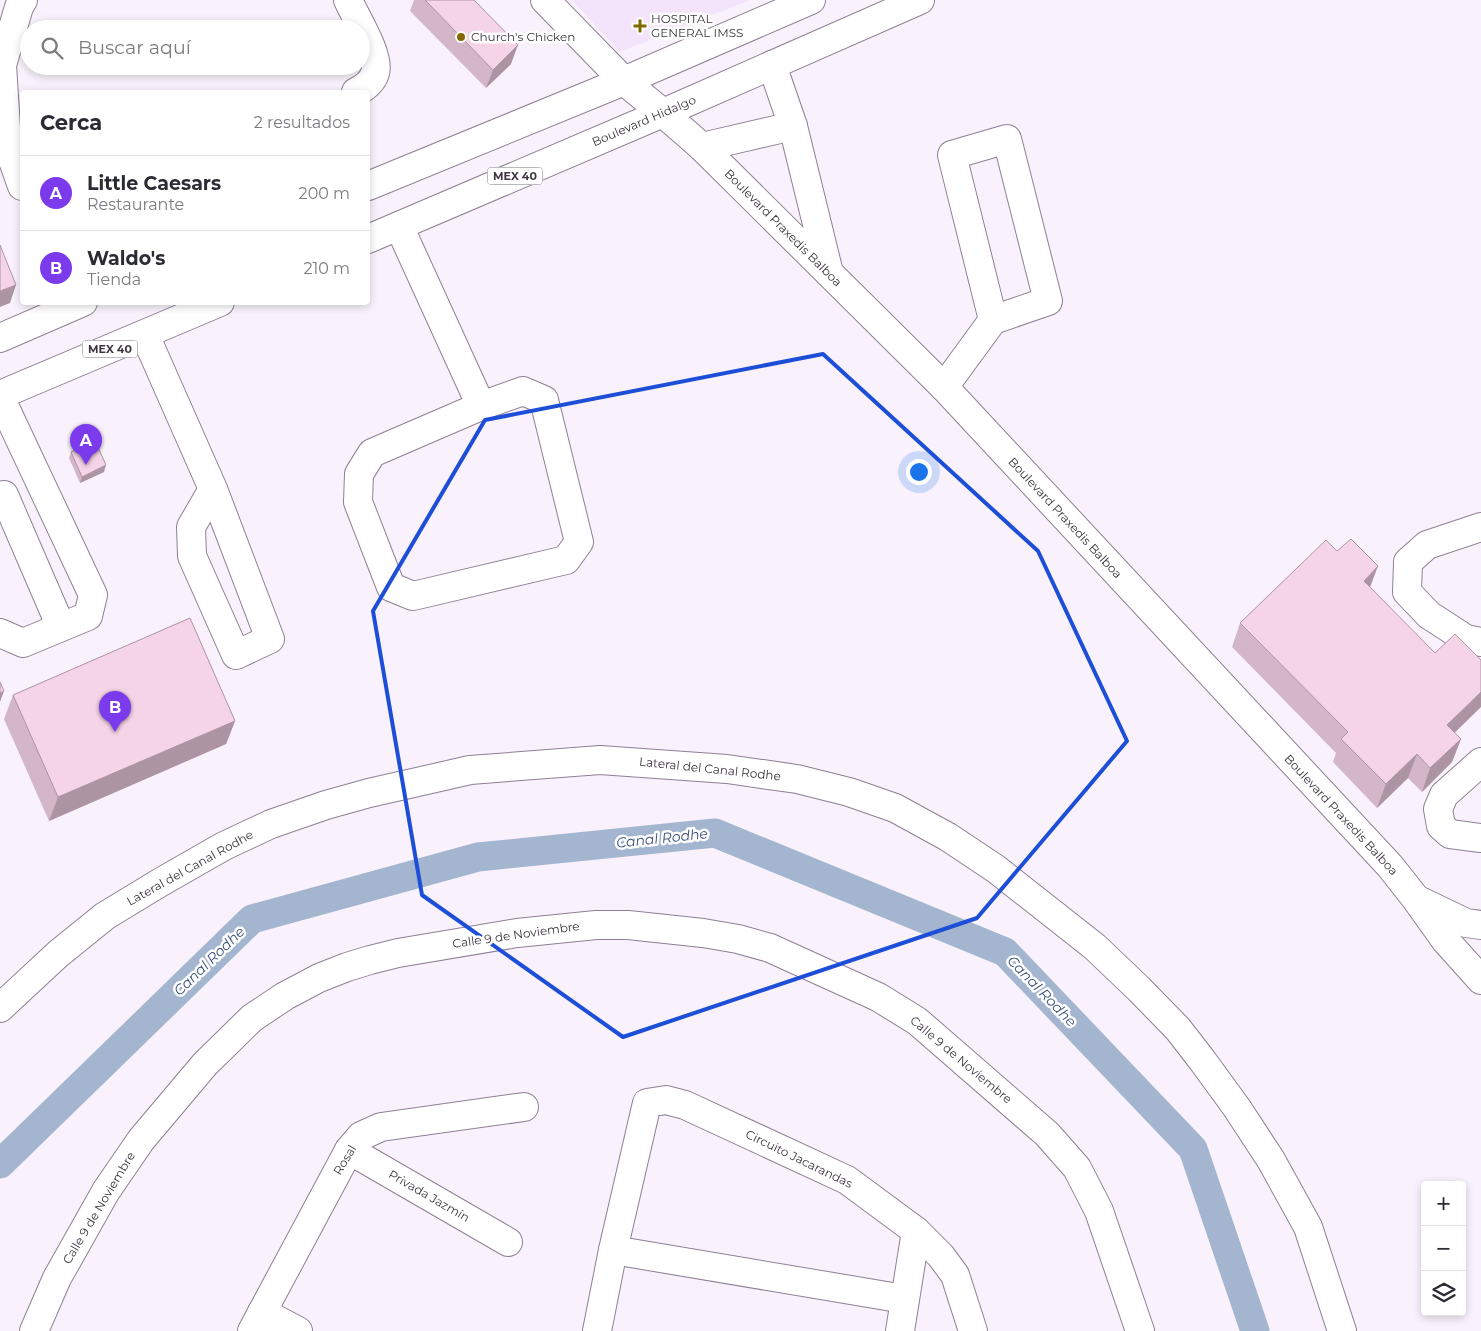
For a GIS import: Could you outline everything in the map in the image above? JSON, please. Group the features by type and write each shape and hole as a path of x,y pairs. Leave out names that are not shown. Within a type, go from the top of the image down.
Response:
{"street":[{"path":"20,180 7,144 2,64 19,7 24,0"},
{"path":"348,0 358,20"},
{"name":"Boulevard Praxedis Balboa","path":"545,0 624,81 702,147 944,387 1390,866 1446,941 1481,980"},
{"path":"370,185 624,81 811,0"},
{"name":"Boulevard Hidalgo","path":"370,238 663,113 920,0"},
{"path":"361,90 366,88 376,73 375,56 370,46"},
{"path":"772,65 793,126 829,274"},
{"path":"702,147 793,126"},
{"path":"944,387 993,320 1048,301 1007,139 952,156 993,320"},
{"path":"399,226 481,406"},
{"path":"0,338 72,305"},
{"name":"MEX 40","path":"0,396 213,305"},
{"path":"145,335 213,489 270,639 236,655 192,556 191,527 213,489"},
{"path":"523,391 544,400 579,542 566,560 413,596 391,587 358,502 359,474 372,453 481,406 523,391"},
{"path":"0,396 92,595 88,616 23,643 0,633"},
{"path":"4,494 61,627"},
{"path":"1481,527 1427,545 1408,562 1407,592 1428,615 1466,639 1481,642"},
{"name":"Lateral del Canal Rodhe","path":"0,1008 58,954 105,916 161,882 224,846 272,824 369,792 470,770 600,760 727,769 797,779 849,792 895,808 948,837 996,869 1095,946 1139,989 1178,1029 1202,1060 1238,1108 1271,1160 1308,1228 1342,1331"},
{"path":"1481,762 1444,795 1438,809 1441,826 1450,834 1481,838"},
{"path":"1416,899 1466,923 1481,925"},
{"name":"Calle 9 de Noviembre","path":"34,1331 57,1278 106,1191 141,1140 205,1064 252,1018 285,996 319,978 370,960 398,953 517,932 596,925 628,925 703,933 738,939 770,948 878,997 917,1021 1047,1134 1077,1168 1099,1211 1140,1331"},
{"name":"Circuito Jacarandas","path":"613,1250 647,1103 666,1100 685,1104 847,1180 916,1231 942,1256 955,1275 973,1331"},
{"name":"Rosal","path":"257,1322 349,1150 361,1136 381,1127 524,1107"},
{"name":"Privada Jazmín","path":"349,1150 508,1242"},
{"path":"900,1331 916,1231"},
{"path":"597,1331 613,1250 904,1299"},
{"path":"257,1322 298,1331"}],"highlighted area":[{"path":"823,354 1038,551 1127,741 977,918 623,1037 422,895 373,611 485,420"}],"shaded area":[{"name":"HOSPITAL GENERAL IMSS","path":"572,0 750,0 620,52"}],"building":[{"path":"425,0 474,0 518,45 493,70"},
{"path":"0,245 16,285 0,291"},
{"path":"95,441 106,465 82,477 71,452"},
{"path":"1351,539 1378,566 1364,581 1435,653 1455,634 1481,660 1481,692 1447,725 1461,739 1430,768 1417,754 1386,784 1341,739 1348,732 1240,623 1326,540 1337,551"},
{"path":"190,618 235,721 58,797 13,695"},
{"path":"0,682 4,691 0,693"}],"waterway":[{"name":"Canal Rodhe","path":"0,1164 252,919 478,857 715,833 1005,952 1193,1149 1255,1331"}],"place":[{"name":"HOSPITAL GENERAL IMSS","path":"640,26"},
{"name":"Church's Chicken","path":"461,37"},
{"name":"Little Caesars","path":"86,465"},
{"name":"Waldo's","path":"115,732"}]}
